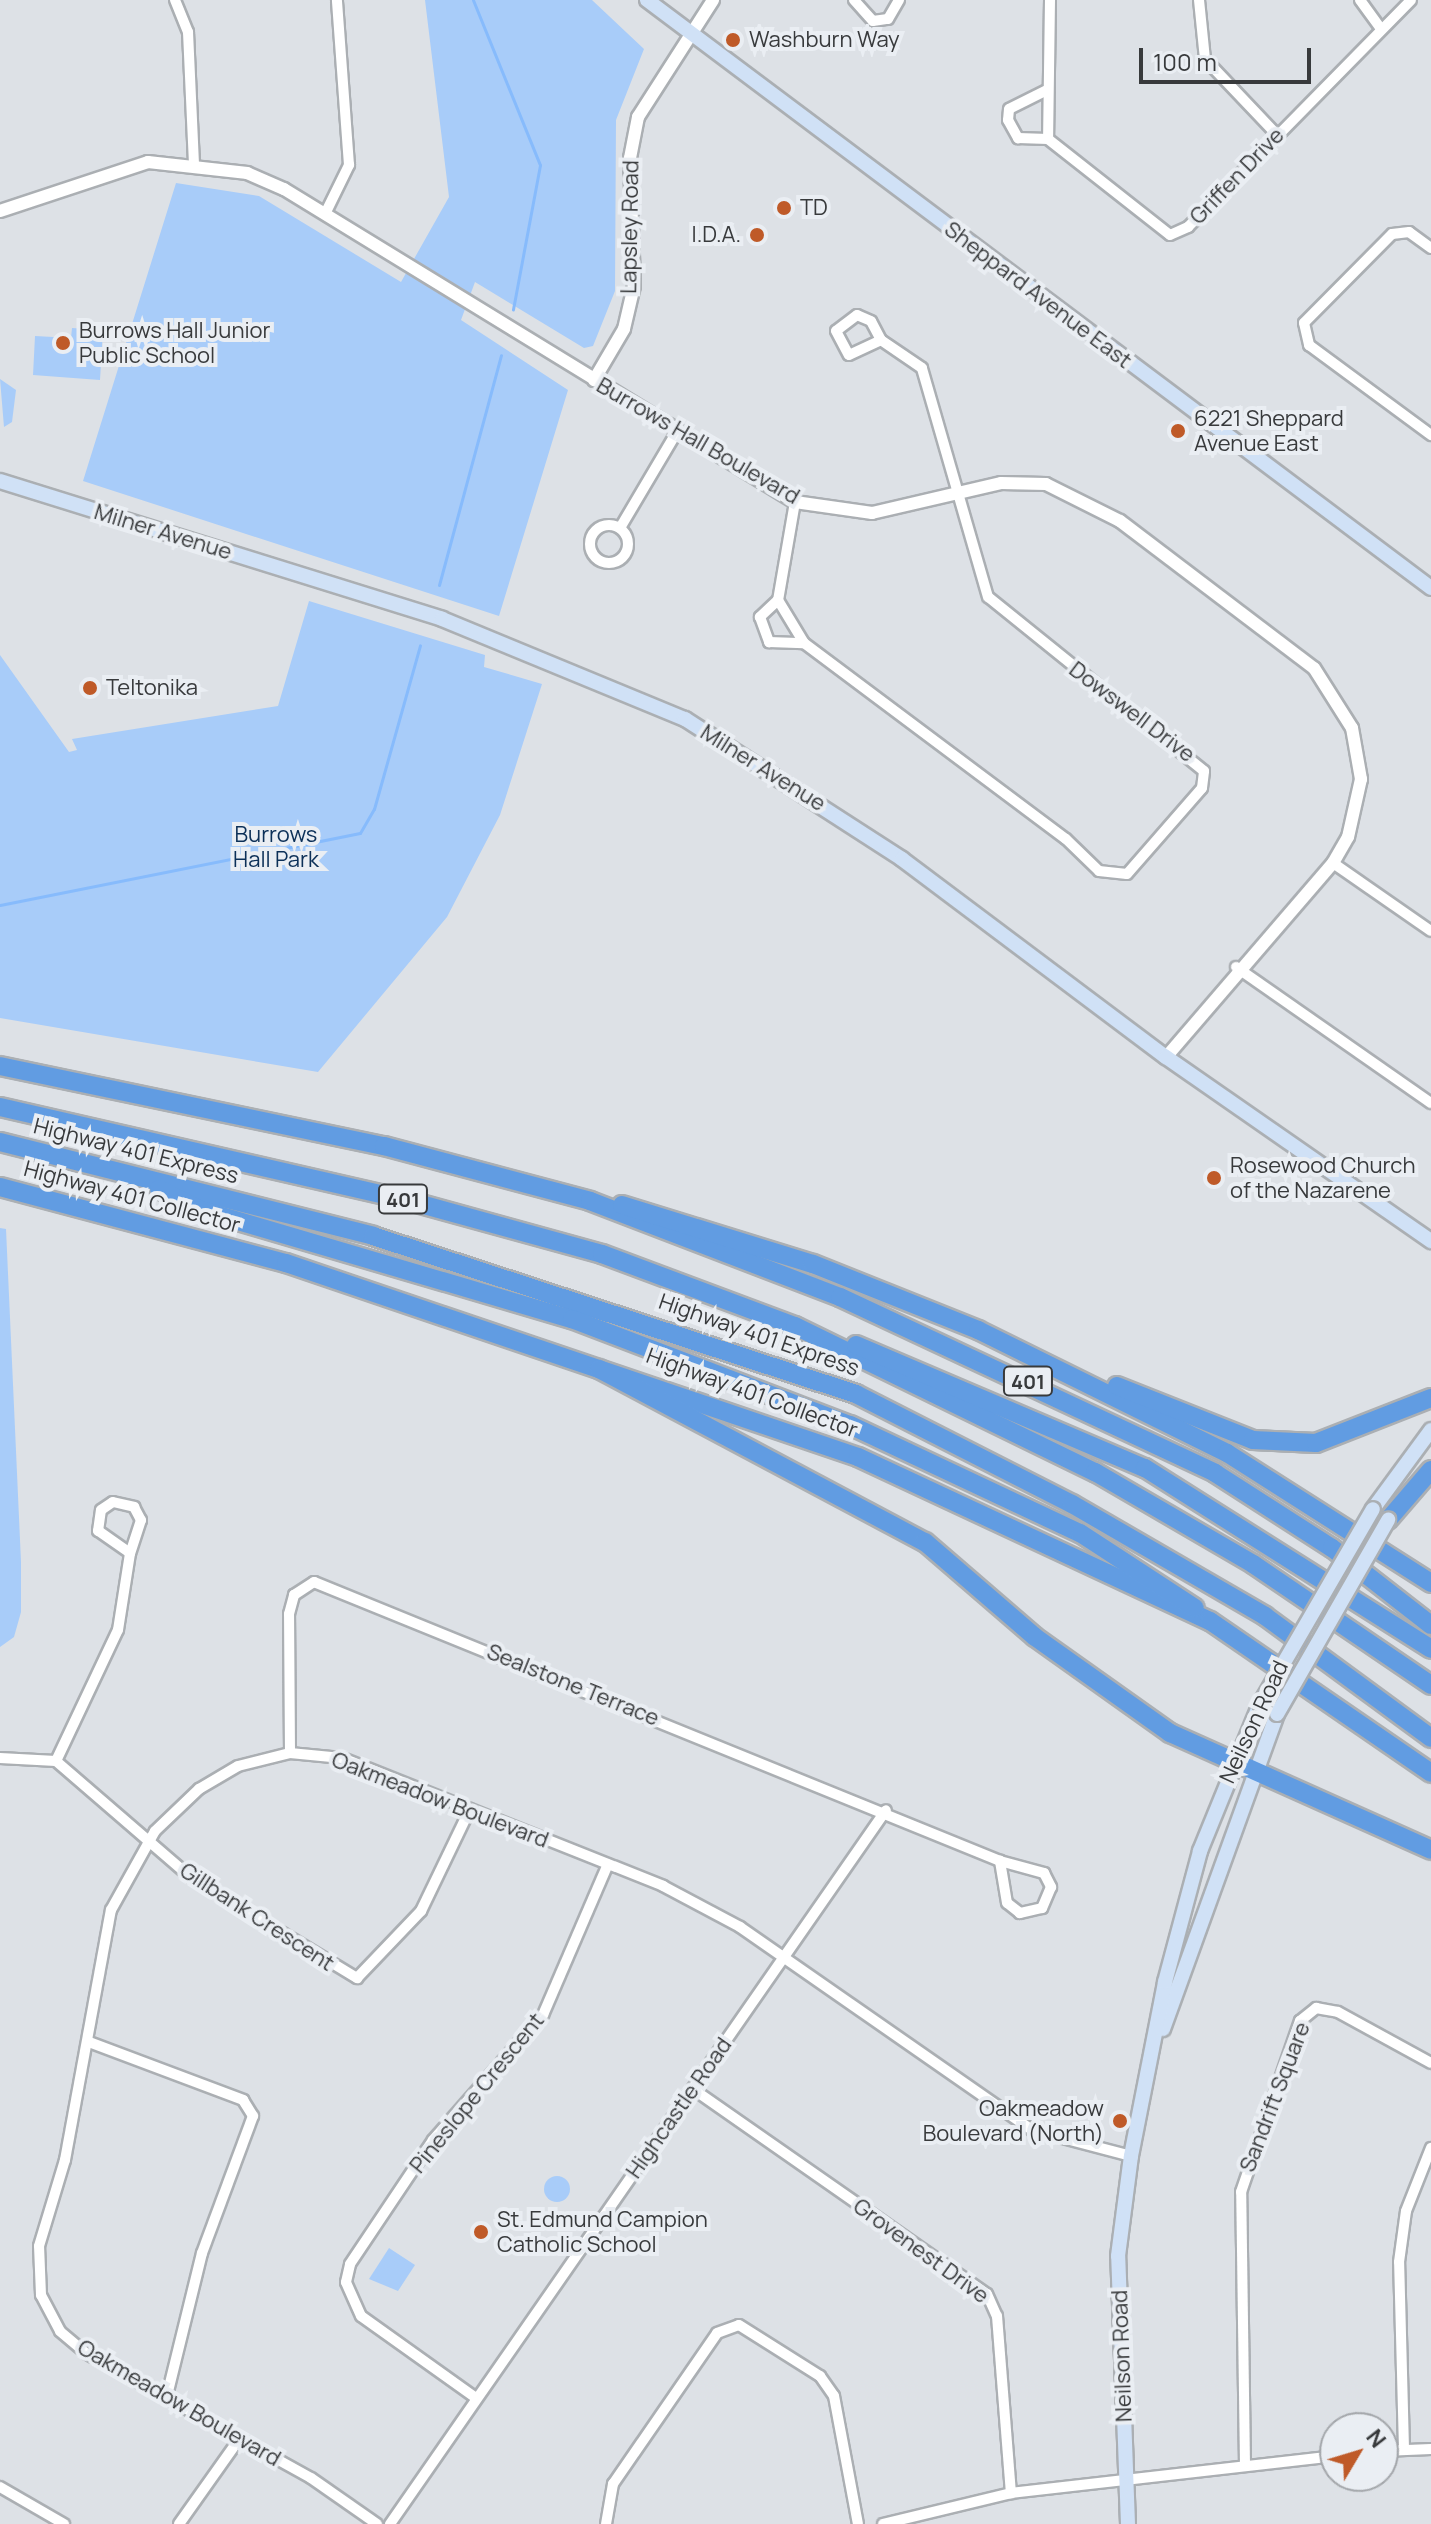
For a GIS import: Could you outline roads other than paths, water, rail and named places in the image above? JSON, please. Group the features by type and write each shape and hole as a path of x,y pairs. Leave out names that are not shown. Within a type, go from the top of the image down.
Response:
{"highway":[{"name":"401","path":"0,1066 384,1146 590,1201 840,1297 1109,1417 1332,1548 1431,1625"},
{"name":"Highway 401 Express","path":"0,1107 406,1200 602,1254 795,1326 1095,1472 1253,1564 1431,1685"},
{"name":"Highway 401 Express","path":"0,1142 128,1174 593,1302 856,1394 1072,1504 1265,1616 1431,1738"},
{"path":"128,1174 201,1210 572,1319 850,1425 1080,1533 1168,1584 1210,1621"},
{"name":"Highway 401 Collector","path":"0,1187 286,1263 587,1360 858,1457 1210,1621 1431,1773"},
{"path":"590,1201 648,1209 978,1330 1227,1453 1431,1583"},
{"path":"795,1326 896,1357 1145,1468 1431,1649"},
{"path":"978,1330 1005,1334 1192,1421 1253,1440 1316,1443 1431,1398"},
{"path":"587,1360 625,1388 841,1491 925,1542 1106,1690 1170,1733 1431,1850"},
{"path":"1381,1515 1431,1470"}],"main road":[{"name":"Sheppard Avenue East","path":"647,0 1431,588"},
{"name":"Milner Avenue","path":"0,481 442,619 657,705 780,775 890,850 1166,1057 1431,1241"},
{"name":"Neilson Road","path":"1128,2524 1118,2256 1131,2156 1176,1938 1232,1760 1260,1704 1381,1515 1431,1430"},
{"name":"Neilson Road","path":"1155,2048 1252,1769 1277,1714 1381,1515 1431,1461"}],"street":[{"path":"175,0 188,32 194,163"},
{"path":"325,214 349,165 337,0"},
{"path":"689,32 713,0"},
{"path":"854,0 873,21 888,19 899,0"},
{"path":"1048,139 1050,0"},
{"path":"1199,0 1205,59 1277,135"},
{"path":"1360,0 1381,29"},
{"name":"Griffen Drive","path":"1047,90 1009,109 1008,120 1018,138 1048,139 1170,235 1188,227 1411,0"},
{"name":"Lapsley Road","path":"594,380 624,329 634,286 630,158 638,117 689,32"},
{"name":"Burrows Hall Boulevard","path":"0,211 132,164 194,163 266,179 795,502 872,513 1001,483 1046,484 1084,497 1314,668 1352,728 1361,779 1348,837 1333,863 1236,967 1166,1057"},
{"path":"1431,248 1409,232 1392,234 1304,323 1309,345 1431,435"},
{"path":"881,340 849,355 836,331 857,315 871,321 881,340 922,368 957,494"},
{"path":"620,528 678,430"},
{"name":"Dowswell Drive","path":"778,600 804,643 1066,839 1099,871 1127,874 1202,788 1204,771 1004,616 988,597 957,494"},
{"name":"Dowswell Drive","path":"795,502 778,600 760,617 769,642 804,643"},
{"path":"1333,863 1431,931"},
{"path":"1236,967 1431,1103"},
{"path":"56,1761 118,1630 138,1513 113,1502 101,1510 98,1531 130,1553"},
{"name":"Sealstone Terrace","path":"290,1753 289,1614 294,1595 314,1582 886,1810 1000,1861 1044,1873 1050,1895 1042,1908 1020,1913 1007,1903 1000,1861"},
{"name":"Oakmeadow Boulevard","path":"377,2524 240,2438 70,2341 41,2295 39,2246 89,2042 102,1938 147,1842 210,1782 249,1761 290,1753 342,1758 608,1864 696,1903 784,1958 1032,2130 1131,2156"},
{"path":"0,1758 56,1761 147,1842"},
{"name":"Gillbank Crescent","path":"147,1842 189,1876 357,1978 421,1911 470,1809"},
{"name":"Highcastle Road","path":"390,2524 886,1810"},
{"name":"Pineslope Crescent","path":"476,2398 361,2316 346,2282 350,2264 433,2140 543,2015 608,1864"},
{"name":"Sandrift Square","path":"1245,2465 1241,2192 1300,2021 1316,2008 1338,2012 1431,2063"},
{"path":"89,2042 243,2100 253,2116 202,2253 167,2396"},
{"name":"Grovenest Drive","path":"693,2089 987,2294 997,2316 1011,2493"},
{"path":"1404,2449 1399,2262 1406,2211 1431,2148"},
{"path":"606,2524 613,2484 717,2333 739,2325 820,2376 834,2396 858,2524"},
{"path":"179,2524 240,2438"},
{"path":"1399,2449 1431,2449"},
{"path":"883,2524 1011,2493 1319,2458"},
{"path":"0,2487 64,2524"}],"waterway":[{"path":"473,0 540,165 513,309"},
{"path":"439,585 501,355"},
{"path":"0,905 360,833 374,809 420,645"}],"place":[{"name":"Washburn Way","path":"733,40"},
{"name":"TD","path":"784,208"},
{"name":"I.D.A.","path":"757,235"},
{"name":"Burrows Hall Junior Public School","path":"63,343"},
{"name":"6221 Sheppard Avenue East","path":"1178,431"},
{"name":"Teltonika","path":"90,688"},
{"name":"Rosewood Church of the Nazarene","path":"1214,1178"},
{"name":"Oakmeadow Boulevard (North)","path":"1120,2121"},
{"name":"St. Edmund Campion Catholic School","path":"481,2232"}],"park label":[{"name":"Burrows Hall Park","path":"276,846"}]}
